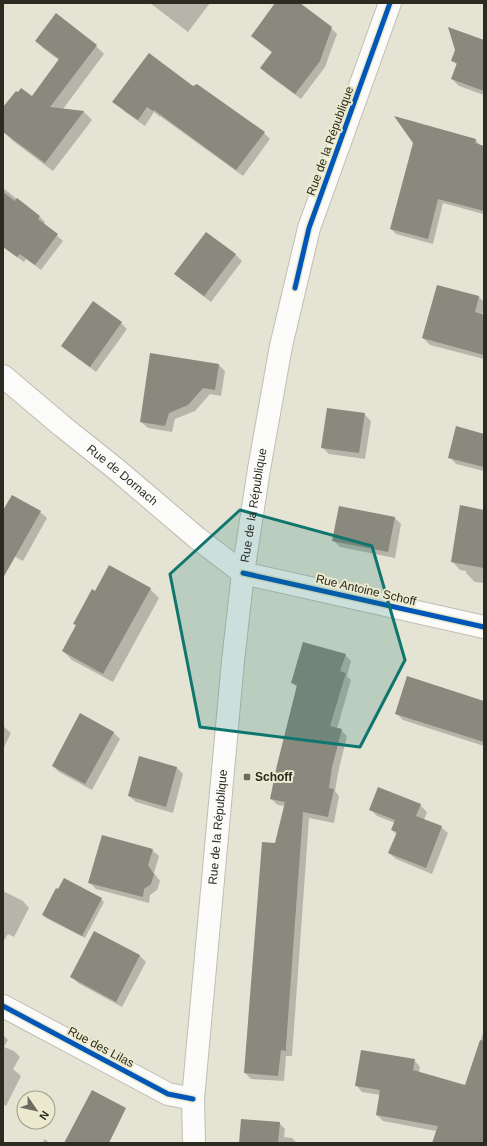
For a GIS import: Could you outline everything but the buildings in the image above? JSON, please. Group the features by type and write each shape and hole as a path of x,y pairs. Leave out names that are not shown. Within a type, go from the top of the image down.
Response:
{"main road":[{"name":"Rue de la République","path":"194,1143 193,1099 233,669 243,573 259,469 281,346 309,228 390,3"},
{"name":"Rue de Dornach","path":"3,376 197,538 243,573"},
{"name":"Rue Antoine Schoff","path":"243,573 484,626"},
{"name":"Rue des Lilas","path":"3,1006 168,1094 193,1099"}],"highlighted area":[{"path":"240,510 372,546 405,660 360,747 200,727 170,574"}],"cycle path":[{"path":"295,288 309,228 390,3"},
{"path":"243,573 484,627"},
{"path":"3,1006 168,1094 193,1099"}],"place":[{"name":"Schoff","path":"247,777"}]}
